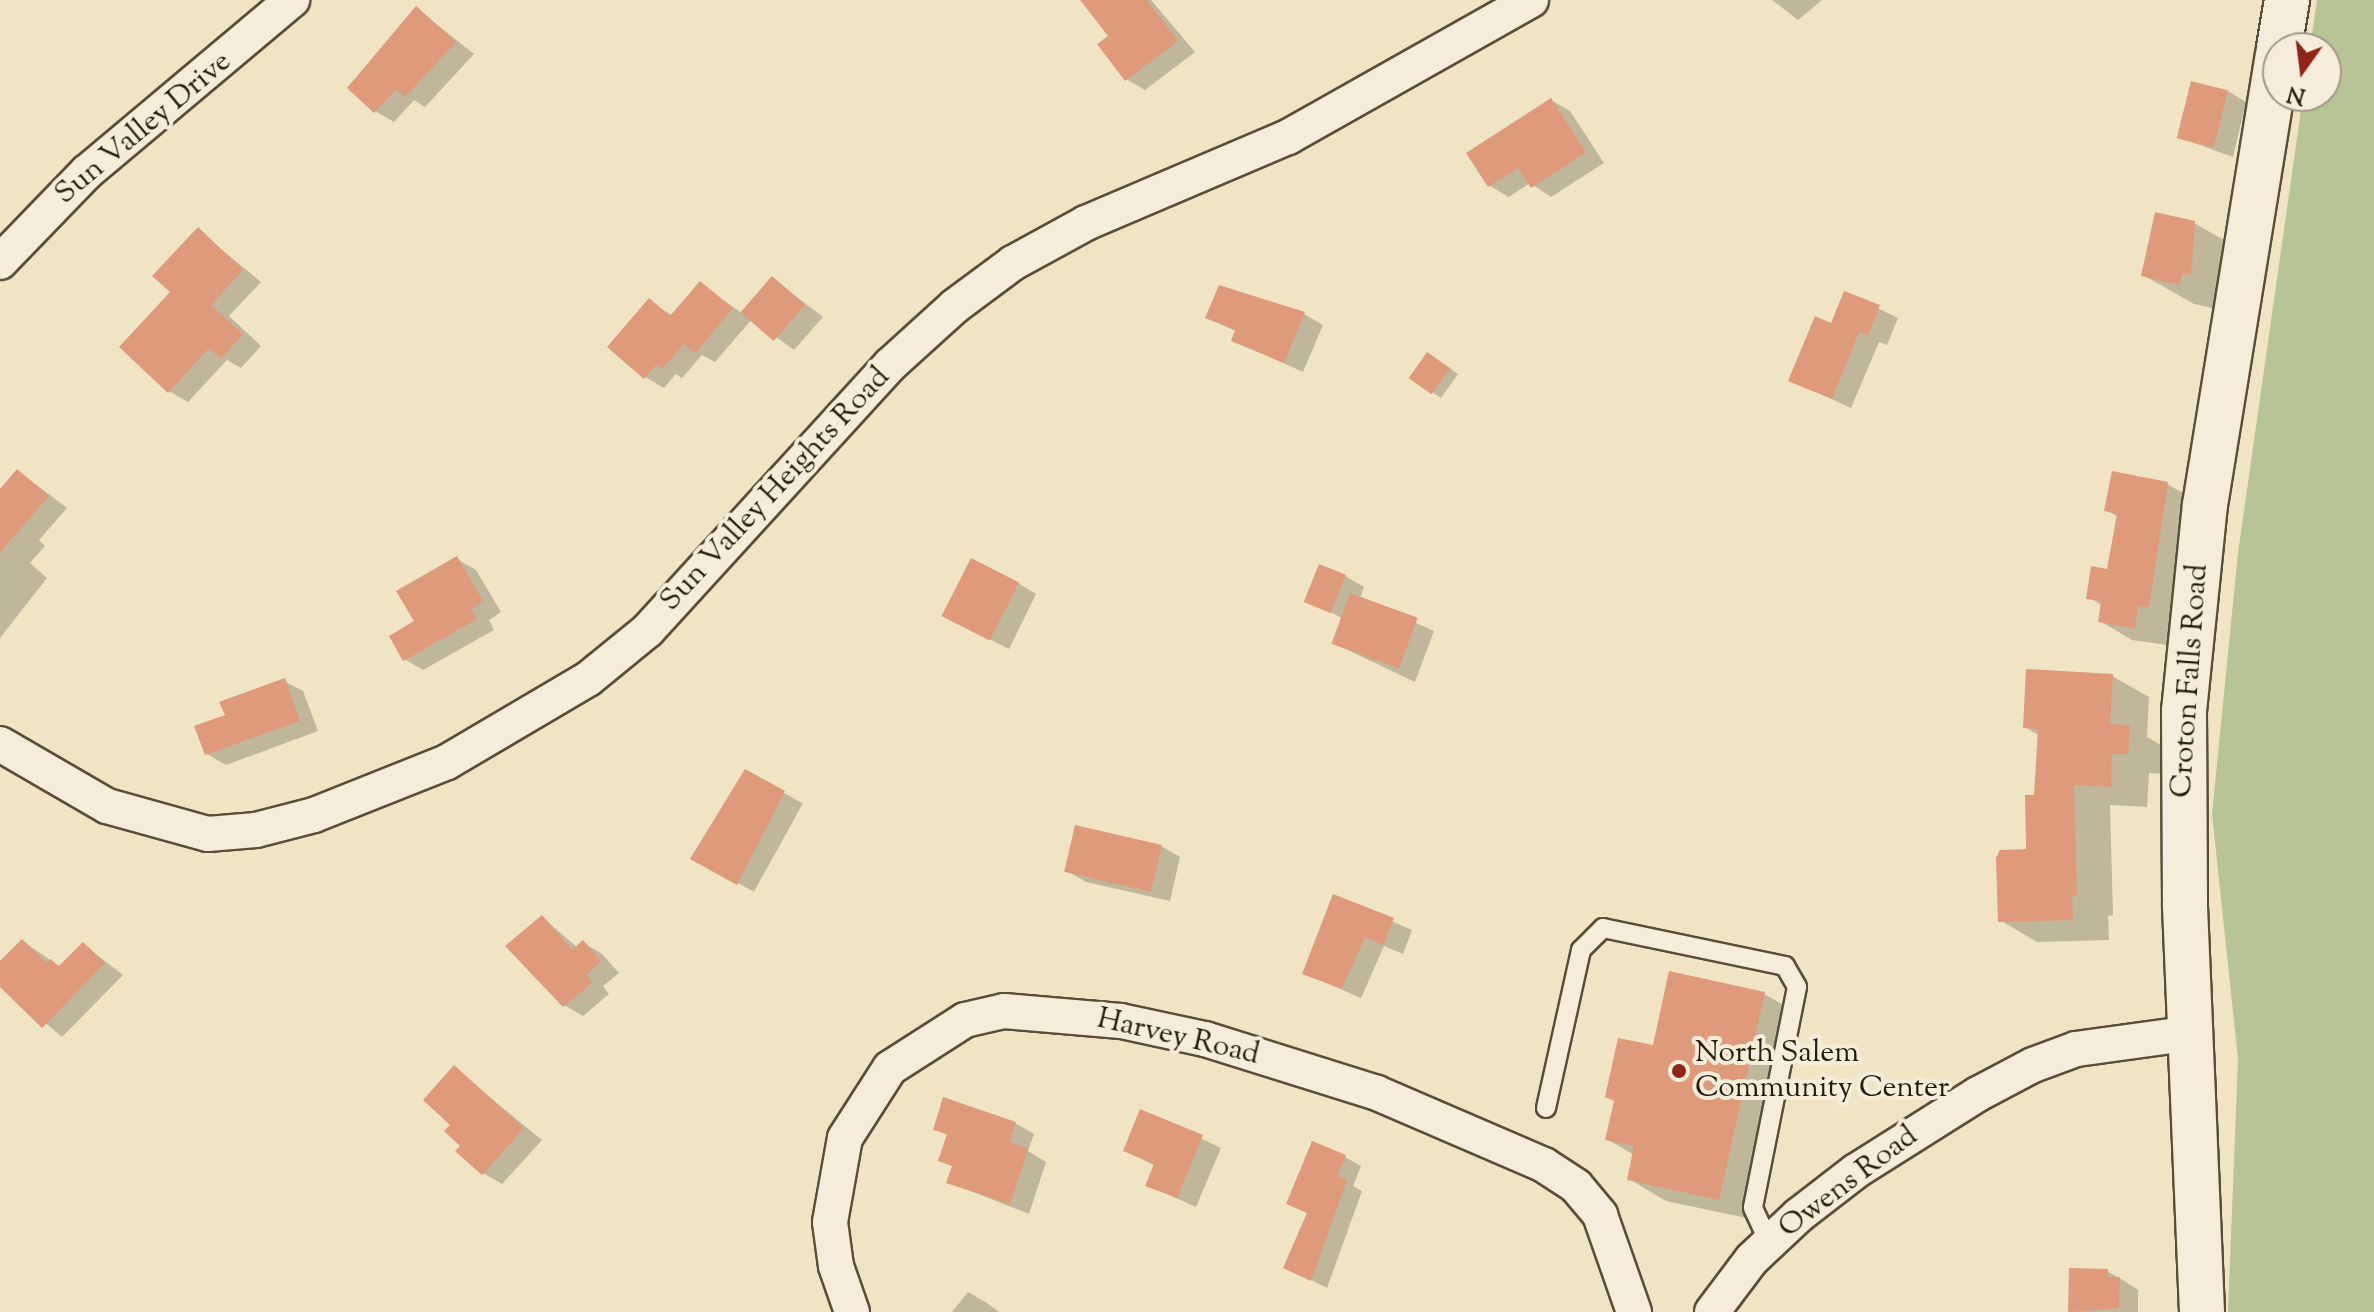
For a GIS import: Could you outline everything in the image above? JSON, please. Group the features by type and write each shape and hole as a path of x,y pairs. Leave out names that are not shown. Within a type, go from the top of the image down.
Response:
{"main road":[{"path":"2282,32 2287,0"},
{"name":"Croton Falls Road","path":"2202,1312 2182,808 2191,614 2269,112"}],"street":[{"name":"Sun Valley Drive","path":"0,262 87,172 292,0"},
{"name":"Sun Valley Heights Road","path":"0,744 107,806 208,834 256,830 314,815 447,762 588,679 648,630 890,365 955,306 1013,263 1086,223 1288,137 1531,0"},
{"name":"Harvey Road","path":"852,1312 836,1266 830,1222 845,1138 890,1068 965,1020 1004,1011 1121,1021 1205,1039 1377,1093 1544,1165 1576,1186 1600,1215 1634,1312"},
{"name":"Owens Road","path":"1712,1312 1769,1243 1856,1171 2033,1065 2076,1049 2193,1033"}],"lane":[{"path":"1546,1108 1581,950 1603,928 1785,966 1797,987 1753,1208 1769,1243"}],"green space":[{"path":"2317,0 2374,0 2374,1312 2228,1312 2238,1059 2212,814 2238,553 2301,112 2342,112 2342,32 2312,32"}],"building":[{"path":"1080,0 1147,0 1178,41 1125,81 1097,44 1108,36"},
{"path":"416,6 456,42 405,97 396,89 374,113 347,88"},
{"path":"2191,81 2228,90 2214,147 2177,138"},
{"path":"1551,98 1586,152 1531,188 1518,168 1488,187 1466,153"},
{"path":"2155,212 2195,221 2191,275 2182,273 2180,285 2141,276"},
{"path":"198,227 243,270 211,305 243,334 221,359 209,348 168,393 119,347 170,292 152,276"},
{"path":"772,276 805,305 774,341 741,312"},
{"path":"700,281 733,308 695,353 684,344 662,369 657,364 644,379 607,347 649,298 670,316"},
{"path":"1219,285 1305,312 1284,363 1231,341 1235,330 1205,318"},
{"path":"1844,291 1880,305 1868,336 1859,332 1832,399 1788,381 1815,316 1831,323"},
{"path":"1427,352 1450,368 1432,394 1409,378"},
{"path":"17,469 49,496 0,552 0,489"},
{"path":"2112,471 2168,482 2149,607 2138,606 2135,628 2098,622 2101,601 2086,599 2091,566 2107,569 2117,514 2104,511"},
{"path":"457,556 483,601 471,609 477,619 403,661 389,636 414,621 396,591"},
{"path":"971,558 1019,583 990,640 941,616"},
{"path":"1319,564 1346,575 1331,613 1304,602"},
{"path":"1350,593 1418,618 1399,668 1332,644"},
{"path":"2026,669 2113,674 2110,724 2130,725 2128,754 2112,754 2111,787 2074,785 2077,895 2072,896 2073,920 1998,922 1996,858 2000,850 2026,849 2025,795 2034,795 2038,729 2023,728"},
{"path":"285,678 300,721 205,755 194,726 225,715 219,702"},
{"path":"745,769 785,791 737,885 690,859"},
{"path":"1075,825 1162,845 1151,892 1064,872"},
{"path":"1333,894 1394,918 1383,945 1365,937 1342,989 1302,974"},
{"path":"542,915 572,950 583,940 601,961 586,975 592,983 563,1007 505,946"},
{"path":"22,939 47,963 51,959 58,967 83,942 105,963 42,1028 0,987 0,961"},
{"name":"North Salem Community Center","path":"1669,971 1765,992 1719,1200 1627,1180 1634,1146 1605,1140 1614,1101 1605,1097 1618,1038 1653,1045"},
{"path":"454,1065 524,1128 482,1175 455,1151 460,1146 444,1131 450,1125 423,1100"},
{"path":"943,1097 1016,1122 1009,1142 1028,1149 1010,1204 946,1183 952,1166 938,1161 947,1134 933,1130"},
{"path":"1140,1109 1203,1135 1177,1198 1145,1186 1154,1164 1123,1151"},
{"path":"1312,1141 1346,1155 1337,1176 1347,1180 1311,1281 1283,1268 1307,1213 1286,1204"},
{"path":"2069,1268 2108,1269 2108,1277 2120,1277 2119,1308 2068,1312"}],"place":[{"name":"North Salem Community Center","path":"1679,1071"}]}
